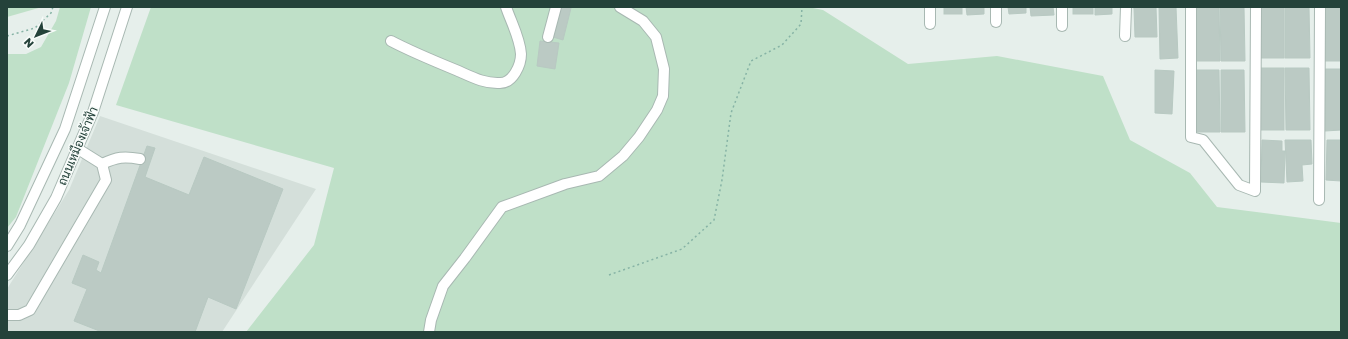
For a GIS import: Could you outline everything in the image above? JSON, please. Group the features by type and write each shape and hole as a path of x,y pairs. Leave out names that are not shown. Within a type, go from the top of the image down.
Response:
{"street":[{"name":"ถนนเหมืองเจ้าฟ้า","path":"7,246 20,226 65,129 105,7"},
{"name":"ถนนเหมืองเจ้าฟ้า","path":"8,273 29,244 56,198 78,149 93,112 127,7"},
{"path":"391,41 422,57 482,81 501,84 510,79 519,69 521,58 517,36 506,7"},
{"path":"548,37 556,7"},
{"path":"429,332 431,320 443,286 502,206 565,184 599,176 623,156 639,137 657,110 663,96 664,69 656,37 643,21 620,7"},
{"path":"930,7 930,24"},
{"path":"996,7 996,22"},
{"path":"1062,7 1062,26"},
{"path":"1125,36 1126,7"},
{"path":"1191,7 1191,137 1203,140 1238,185 1255,191 1256,7"},
{"path":"1319,200 1320,7"},
{"path":"7,315 19,315 30,310 106,180 102,164 78,149"},
{"path":"102,164 115,158 127,157 140,159"}],"path":[{"path":"7,36 35,28 51,13 53,7"},
{"path":"609,275 682,249 714,220 722,180 731,113 751,61 782,45 801,24 802,7"}],"shaded area":[{"path":"100,116 316,189 222,332 7,332 7,289 69,190"}],"green space":[{"path":"7,7 42,7 7,17"},
{"path":"60,7 91,7 69,83 16,217 7,228 7,54 26,54 41,47 56,21"},
{"path":"151,7 808,7 823,10 908,64 997,56 1103,76 1130,140 1190,173 1217,207 1341,223 1341,332 246,332 314,245 334,168 116,105"}],"building":[{"path":"561,7 571,8 563,40 553,37"},
{"path":"944,7 962,7 962,14 944,14"},
{"path":"966,7 984,7 984,14 967,15"},
{"path":"1008,7 1026,7 1026,13 1009,14"},
{"path":"1030,7 1053,7 1054,15 1031,16"},
{"path":"1073,7 1093,7 1093,14 1073,14"},
{"path":"1095,7 1112,7 1112,14 1095,15"},
{"path":"1132,7 1156,7 1157,37 1135,37 1134,8"},
{"path":"1159,7 1176,7 1178,58 1160,59"},
{"path":"1196,7 1219,7 1220,61 1196,61"},
{"path":"1220,7 1244,7 1245,61 1221,61"},
{"path":"1260,7 1284,7 1284,58 1260,58"},
{"path":"1285,7 1309,7 1310,58 1285,58"},
{"path":"1325,7 1341,7 1341,61 1325,61"},
{"path":"540,41 559,43 555,69 537,66"},
{"path":"1260,68 1284,68 1284,130 1260,130"},
{"path":"1285,68 1309,68 1310,130 1286,130"},
{"path":"1325,69 1341,69 1341,130 1325,131"},
{"path":"1155,70 1174,71 1172,114 1155,113"},
{"path":"1196,70 1219,70 1220,132 1196,132"},
{"path":"1221,70 1244,70 1245,132 1221,132"},
{"path":"1262,140 1282,141 1282,151 1285,151 1284,183 1261,182"},
{"path":"1285,140 1311,140 1312,164 1302,165 1303,181 1287,182"},
{"path":"1327,140 1341,140 1341,181 1326,180"},
{"path":"147,146 155,148 145,177 189,195 204,157 283,189 236,309 208,297 195,332 102,332 74,321 87,289 72,283 83,255 99,262 96,270 101,273"}]}
